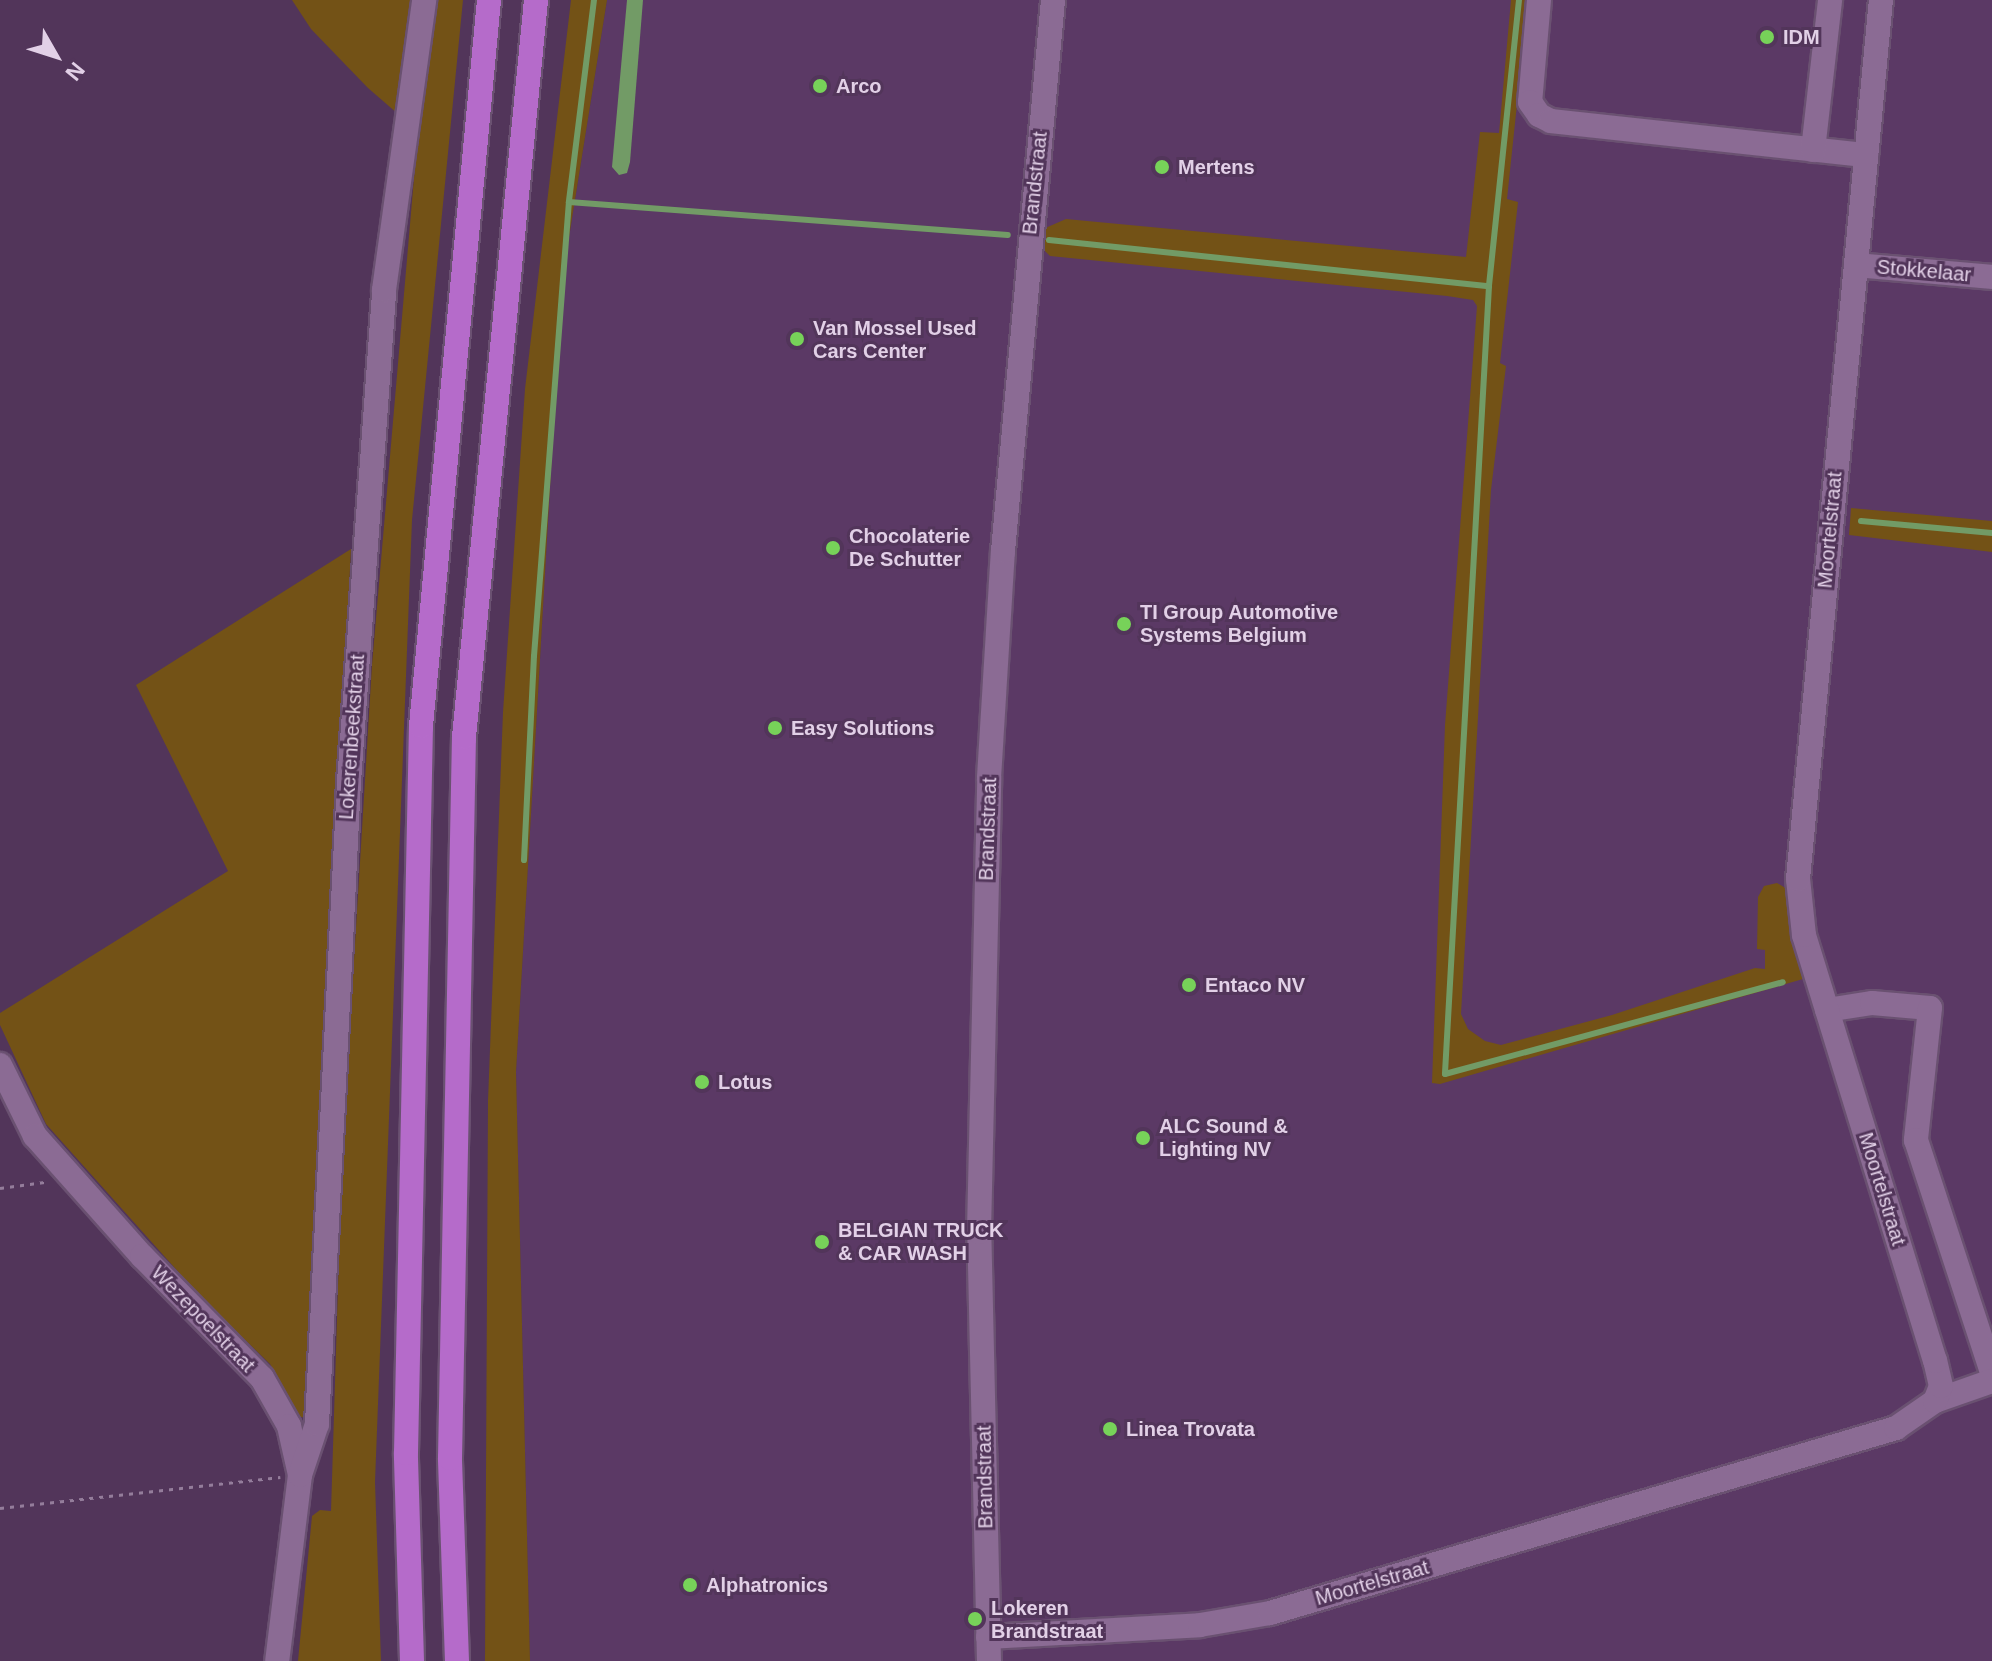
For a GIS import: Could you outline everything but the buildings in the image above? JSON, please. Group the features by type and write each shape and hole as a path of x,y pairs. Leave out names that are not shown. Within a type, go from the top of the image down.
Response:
{"highway":[{"path":"412,1661 406,1453 421,726 489,0"},
{"path":"457,1661 450,1458 464,737 536,0"}],"street":[{"name":"Lokerenbeekstraat","path":"300,1475 317,1424 349,782 384,290 424,0"},
{"name":"Brandstraat","path":"989,1649 979,1232 989,778 1004,535 1053,0"},
{"path":"1539,0 1530,102 1539,115 1551,121 1866,155"},
{"path":"1813,150 1830,0"},
{"name":"Moortelstraat","path":"989,1649 1200,1625 1270,1613 1896,1428 1935,1401 1941,1386 1935,1361 1804,935 1798,879 1881,0"},
{"name":"Stokkelaar","path":"1856,265 1992,277"},
{"path":"1827,1010 1872,1003 1930,1008 1916,1140 1992,1373"},
{"name":"Wezepoelstraat","path":"0,1065 35,1136 142,1256 262,1378 289,1426 300,1475 277,1661"},
{"path":"1935,1401 1992,1381"}],"path":[{"path":"0,1188 73,1178"},
{"path":"0,1508 300,1475"}],"shaded area":[{"path":"292,0 415,0 398,114 311,29"},
{"path":"437,0 463,0 412,520 375,1482 381,1661 298,1661 312,1516 320,1510 331,1511 342,1158 372,665 419,120"},
{"path":"571,0 607,0 562,281 516,1072 530,1661 485,1661 488,1101 503,712 525,389"},
{"path":"607,0 1992,0 1992,1661 530,1661 516,1072 562,281"},
{"path":"627,0 643,0 630,162 627,173 619,175 612,167"},
{"path":"1511,0 1528,0 1507,199 1518,202 1500,363 1506,366 1491,490 1461,1014 1468,1029 1485,1041 1501,1045 1612,1015 1755,968 1765,969 1765,950 1757,949 1758,897 1764,886 1777,883 1787,889 1789,918 1803,979 1440,1084 1432,1083 1445,725 1477,306 1473,300 1447,296 1050,256 1040,246 1043,229 1066,219 1466,257 1480,132 1499,133"},
{"path":"1851,508 1992,521 1992,552 1849,535"},
{"path":"351,549 309,1418 300,1417 270,1364 199,1295 46,1124 0,1025 0,1013 228,871 136,685"}],"waterway":[{"path":"594,0 569,202 1008,235"},
{"path":"1519,0 1489,286 1445,1074 1783,982"},
{"path":"524,860 534,656 569,202"},
{"path":"1049,240 1489,286"},
{"path":"1861,521 1992,533"}],"place":[{"name":"IDM","path":"1767,37"},
{"name":"Arco","path":"820,86"},
{"name":"Mertens","path":"1162,167"},
{"name":"Van Mossel Used Cars Center","path":"797,339"},
{"name":"Chocolaterie De Schutter","path":"833,548"},
{"name":"TI Group Automotive Systems Belgium","path":"1124,624"},
{"name":"Easy Solutions","path":"775,728"},
{"name":"Entaco NV","path":"1189,985"},
{"name":"Lotus","path":"702,1082"},
{"name":"ALC Sound & Lighting NV","path":"1143,1138"},
{"name":"BELGIAN TRUCK & CAR WASH","path":"822,1242"},
{"name":"Linea Trovata","path":"1110,1429"},
{"name":"Alphatronics","path":"690,1585"},
{"name":"Lokeren Brandstraat","path":"975,1619"}]}
